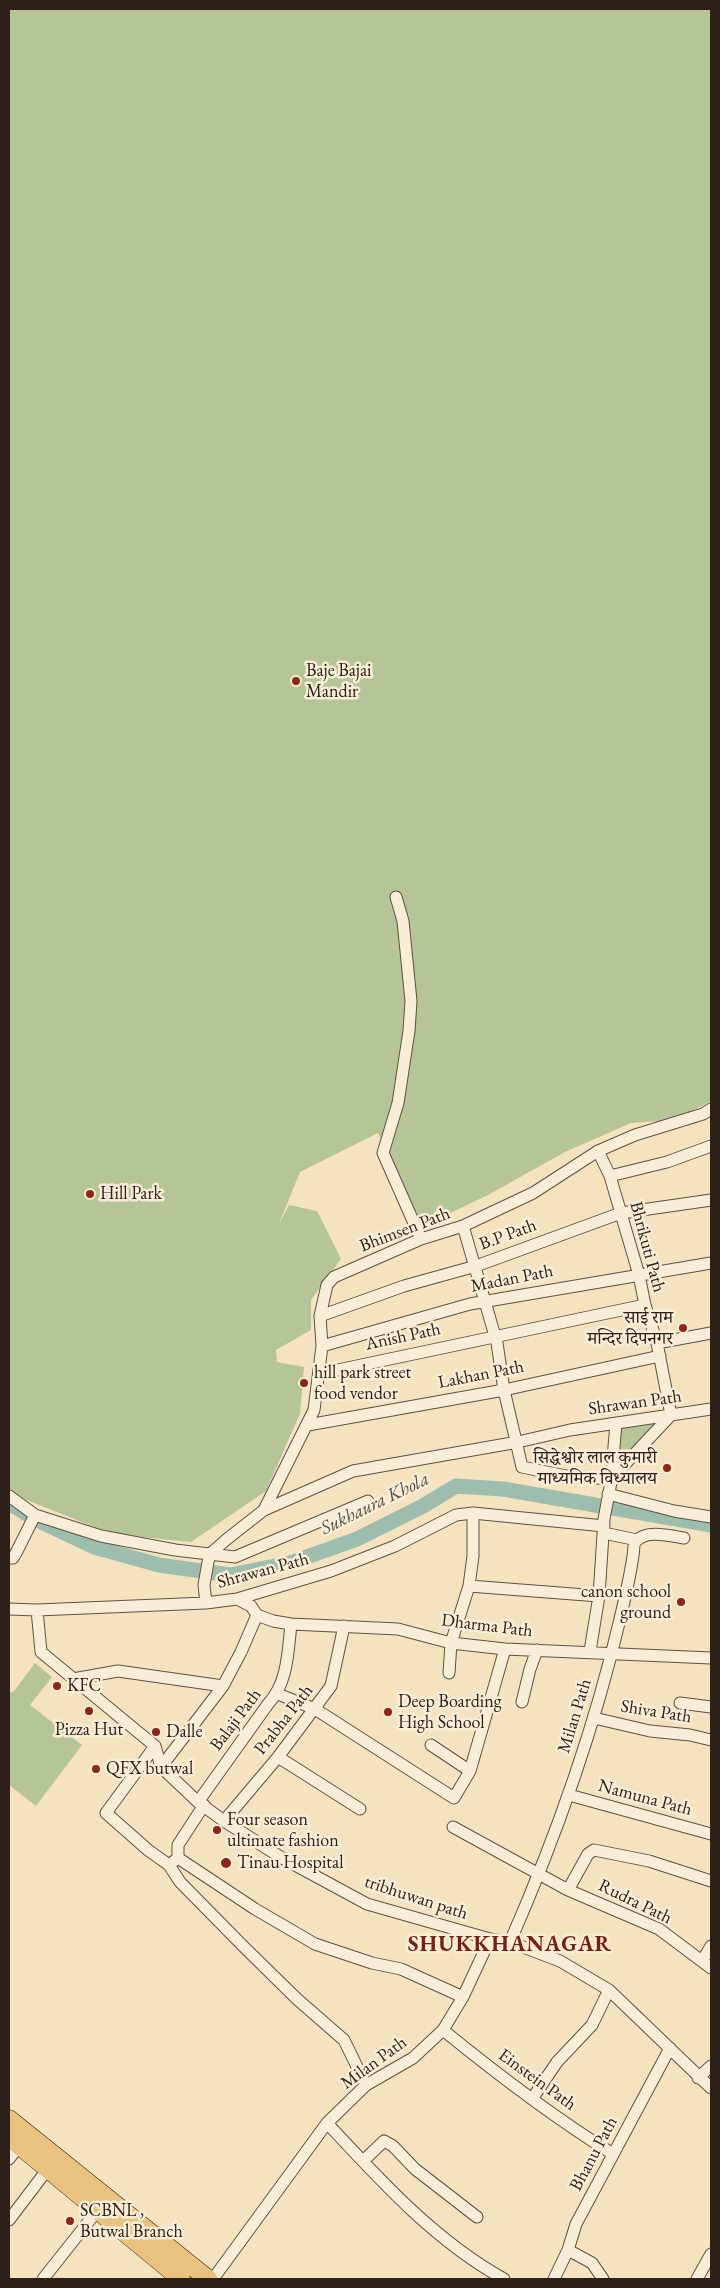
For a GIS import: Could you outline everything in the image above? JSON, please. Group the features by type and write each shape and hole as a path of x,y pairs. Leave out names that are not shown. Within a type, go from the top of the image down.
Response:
{"highway":[{"path":"9,2119 187,2275"},
{"path":"12,2148 47,2170 97,2211 187,2275 208,2279"}],"street":[{"path":"396,897 403,921 411,1001 409,1031 398,1102 383,1153 421,1239"},
{"name":"Bhimsen Path","path":"264,1510 314,1410 322,1346 320,1316 327,1284 334,1277 421,1239 463,1226 532,1192 598,1150 635,1135 703,1114 711,1109"},
{"path":"610,1176 668,1162 711,1146"},
{"name":"Bhrikuti Path","path":"598,1150 610,1176 640,1275 645,1305 658,1343 671,1415"},
{"name":"B.P Path","path":"320,1316 404,1286 476,1266 621,1213 711,1200"},
{"path":"463,1226 476,1266 494,1335 504,1390 518,1442 518,1458 522,1468 566,1476 611,1478 671,1415"},
{"name":"Madan Path","path":"322,1346 470,1304 711,1263"},
{"name":"Anish Path","path":"319,1374 494,1335 540,1328 645,1305"},
{"path":"658,1343 711,1333"},
{"name":"Lakhan Path","path":"308,1424 504,1390 660,1356"},
{"name":"Shrawan Path","path":"209,1558 226,1539 264,1510 353,1471 518,1442 570,1430 711,1409"},
{"path":"590,1652 599,1596 604,1526 616,1423"},
{"path":"608,1494 674,1511 711,1516"},
{"path":"9,1496 35,1514 101,1536 209,1558 235,1557 368,1500"},
{"path":"449,1673 451,1643 469,1586 473,1556 473,1513"},
{"name":"Shrawan Path","path":"9,1609 37,1610 206,1603 237,1599 331,1571 395,1546 456,1515 473,1513 604,1526 637,1540"},
{"path":"9,1558 13,1558 16,1553 35,1514"},
{"path":"637,1540 660,1534 684,1538"},
{"name":"Milan Path","path":"510,1942 540,1874 569,1795 594,1718 612,1653 637,1540"},
{"path":"206,1603 204,1585 209,1558"},
{"path":"469,1586 599,1596"},
{"name":"Dharma Path","path":"237,1599 251,1606 256,1615 273,1621 291,1624 398,1629 451,1643 505,1649 711,1658"},
{"path":"37,1610 41,1652 155,1746 161,1767"},
{"path":"161,1767 223,1686 241,1652 256,1615"},
{"name":"Balaji Path","path":"174,1862 178,1845 201,1803 268,1704 278,1694 286,1664 291,1624"},
{"name":"Prabha Path","path":"224,1821 278,1757 315,1710 331,1686 344,1626"},
{"path":"278,1694 315,1710 454,1798 470,1771 505,1649"},
{"path":"522,1702 537,1650"},
{"path":"73,1679 118,1671 223,1686"},
{"path":"680,1703 711,1707"},
{"name":"Shiva Path","path":"594,1718 650,1731 690,1735 711,1740"},
{"path":"431,1745 470,1771"},
{"path":"155,1746 106,1813 148,1850 174,1862 315,1944 372,1963 401,1969 463,1997"},
{"path":"278,1757 360,1809"},
{"name":"tribhuwan path","path":"161,1767 224,1821 282,1858 367,1904 490,1939 510,1942 560,1961 609,1990 670,2048 698,2078 711,2088"},
{"name":"Namuna Path","path":"569,1795 711,1834"},
{"name":"Rudra Path","path":"453,1827 568,1890 659,1930 707,1964"},
{"path":"568,1890 588,1854 594,1850 649,1861 711,1881"},
{"path":"174,1862 180,1882 296,1999 344,2040 366,2086"},
{"name":"Milan Path","path":"213,2279 327,2123 366,2086 413,2058 443,2030 463,1997 490,1939"},
{"path":"707,1964 711,1946"},
{"path":"532,2099 557,2062 592,2025 609,1990"},
{"name":"Einstein Path","path":"443,2030 532,2099 614,2154"},
{"name":"Bhanu Path","path":"554,2279 568,2250 576,2224 670,2048"},
{"path":"698,2078 711,2066"},
{"path":"327,2123 363,2161 441,2236 472,2261 504,2279"},
{"path":"363,2161 384,2141 393,2146 415,2169 477,2217"},
{"path":"9,2220 47,2170"},
{"path":"43,2279 97,2211"},
{"path":"568,2250 592,2264 603,2279"},
{"path":"697,2279 711,2254"}],"green space":[{"path":"9,9 711,9 711,1101 674,1120 631,1123 565,1152 488,1195 423,1226 378,1133 300,1172 279,1224 289,1205 317,1211 341,1259 311,1300 311,1330 276,1350 277,1362 304,1367 300,1414 266,1491 191,1542 112,1534 9,1493"},
{"path":"671,1415 611,1482 616,1423"},
{"path":"35,1663 52,1677 30,1705 82,1745 36,1806 9,1785 9,1693 14,1691"}],"waterway":[{"name":"Sukhaura Khola","path":"9,1503 33,1518 94,1547 159,1565 230,1575 290,1563 357,1539 423,1506 456,1486 503,1489 711,1525"}],"place":[{"name":"Baje Bajai Mandir","path":"296,681"},
{"name":"Hill Park","path":"90,1194"},
{"name":"साई राम मन्दिर दिपनगर","path":"683,1328"},
{"name":"hill park street food vendor","path":"304,1383"},
{"name":"सिद्धेश्वोर लाल कुमारी माध्यमिक विध्यालय","path":"667,1468"},
{"name":"canon school ground","path":"681,1602"},
{"name":"KFC","path":"57,1686"},
{"name":"Pizza Hut","path":"89,1711"},
{"name":"Deep Boarding High School","path":"388,1712"},
{"name":"Dalle","path":"156,1732"},
{"name":"QFX butwal","path":"96,1769"},
{"name":"Four season ultimate fashion","path":"217,1830"},
{"name":"Tinau Hospital","path":"226,1863"},
{"name":"SCBNL , Butwal Branch","path":"70,2221"}],"district":[{"name":"SHUKKHANAGAR","path":"510,1945"}]}
